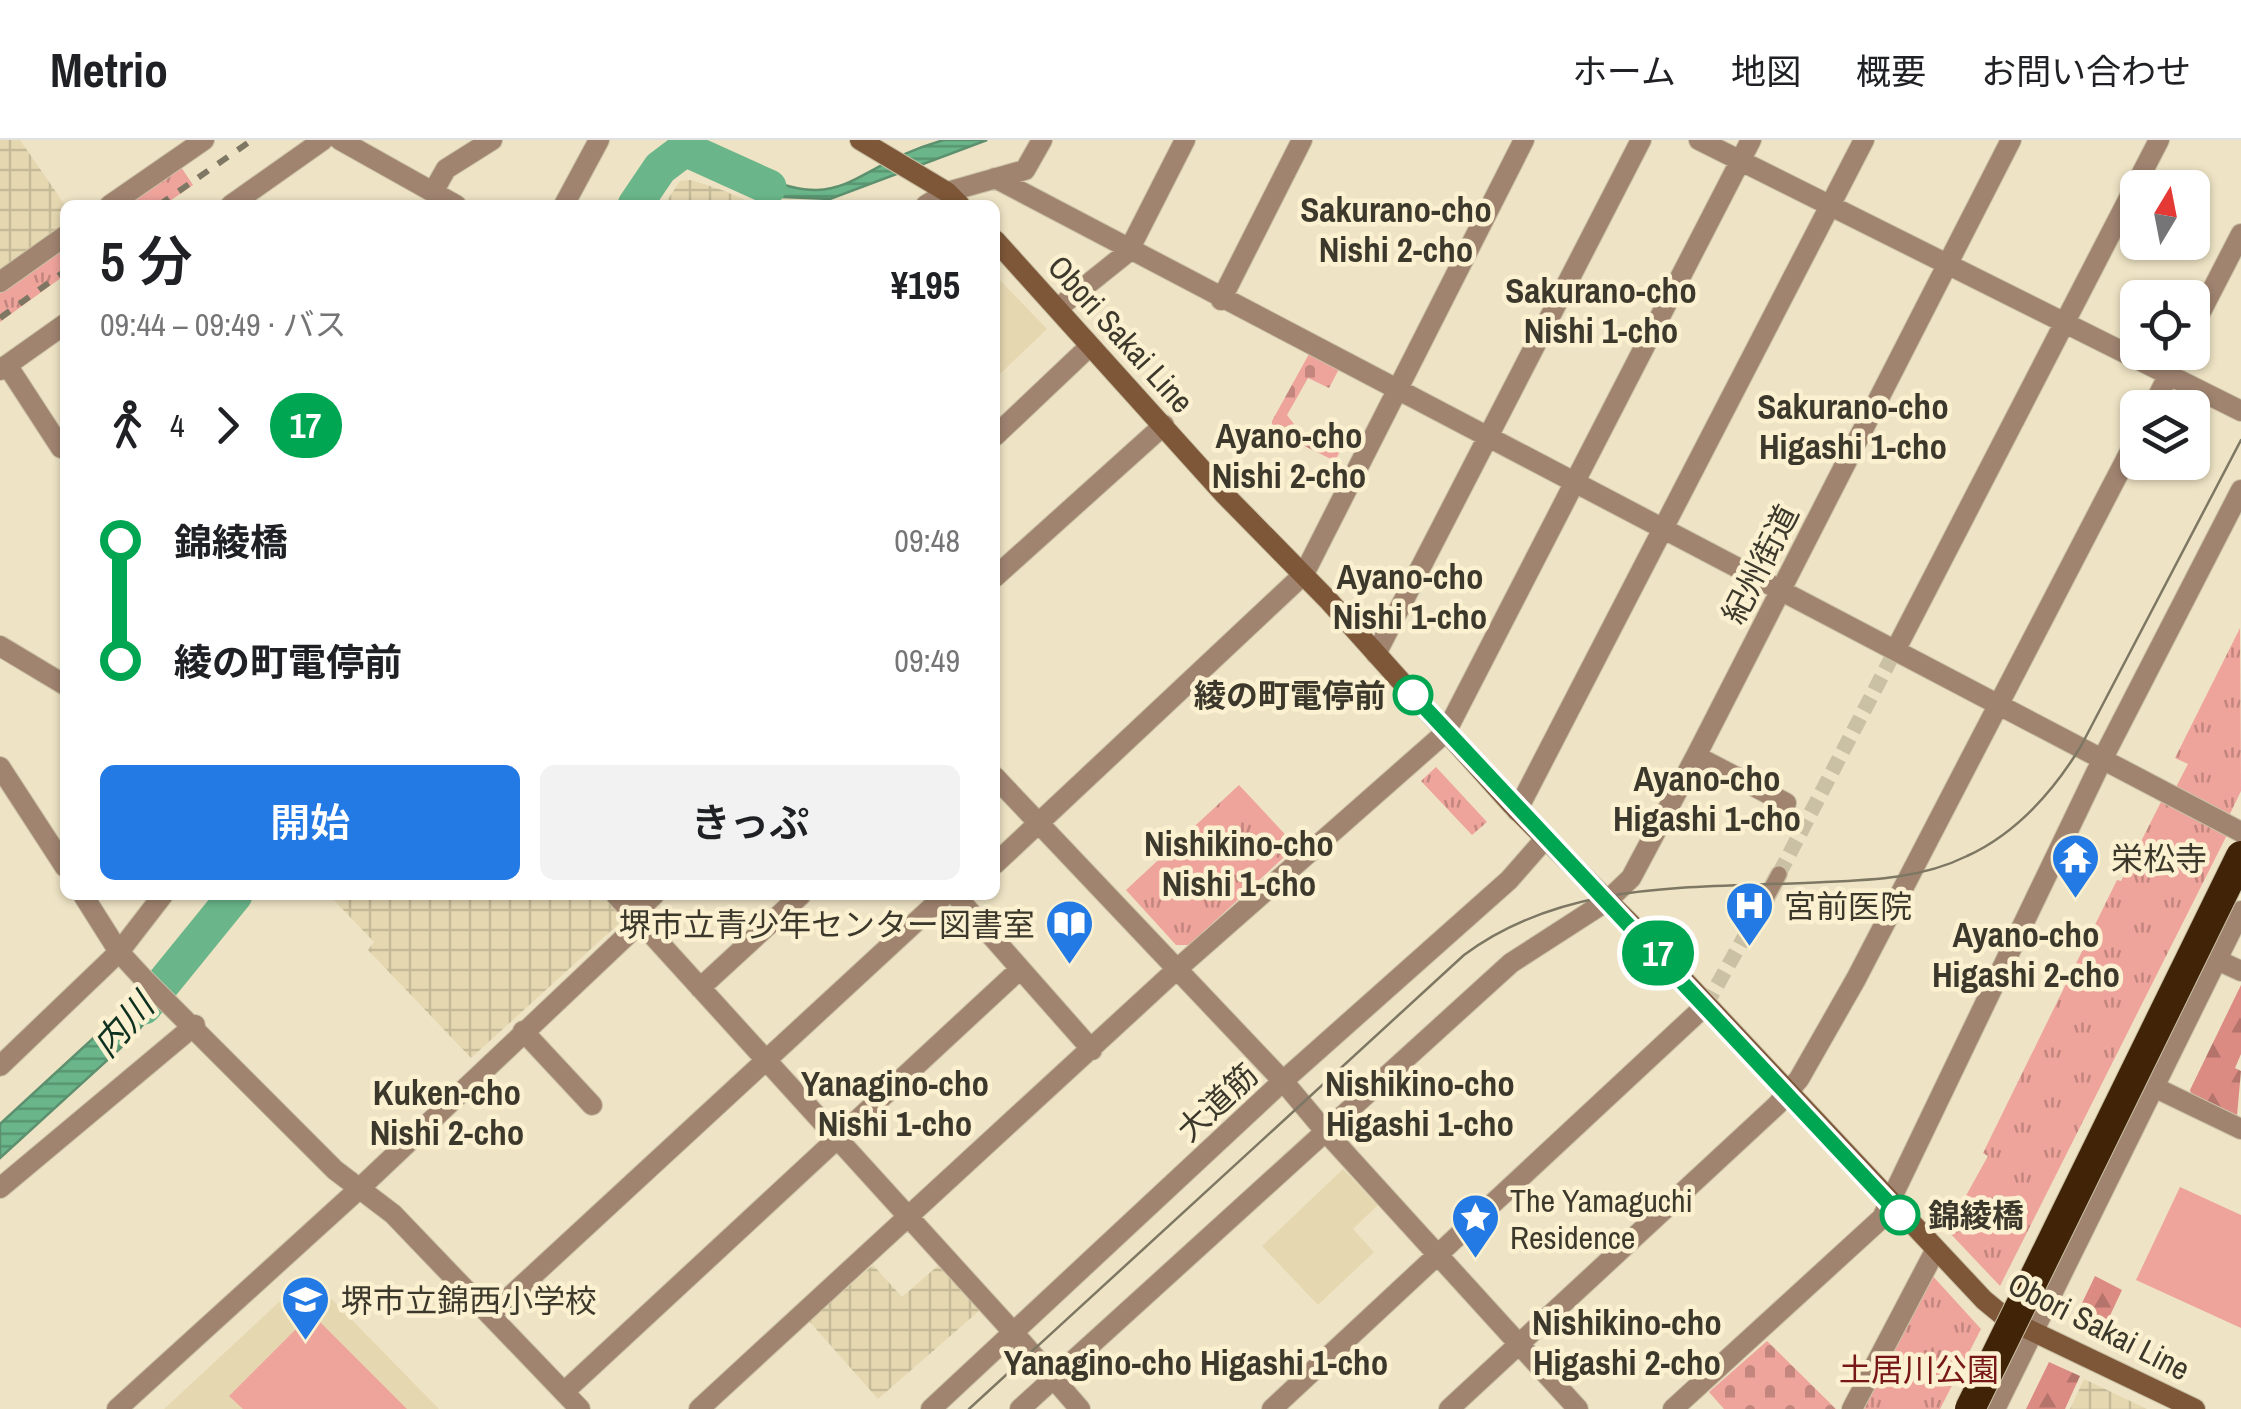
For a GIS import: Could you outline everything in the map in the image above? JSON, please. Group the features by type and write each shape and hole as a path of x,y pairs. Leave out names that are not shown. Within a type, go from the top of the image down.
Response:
{"highway":[{"path":"1967,1409 2241,853"},
{"path":"1992,1409 2241,902"}],"main road":[{"path":"860,140 954,198"},
{"name":"Obori Sakai Line","path":"1000,245 1517,811 1789,1092 1935,1251 2007,1319 2166,1403 2196,1409"}],"street":[{"path":"117,200 204,140"},
{"path":"239,200 323,140"},
{"path":"340,140 447,200"},
{"path":"433,192 446,169 492,140"},
{"path":"567,200 599,140"},
{"path":"954,198 994,178 1025,170 1042,140"},
{"path":"1058,308 1128,252 1185,140"},
{"path":"1220,300 1302,140"},
{"path":"1000,859 1304,574 1524,140"},
{"path":"1376,654 1640,140"},
{"path":"1698,140 2241,411"},
{"path":"699,1409 1176,970 1446,732 1751,140"},
{"path":"1517,811 1864,140"},
{"name":"紀州街道","path":"1606,900 1631,878 2011,140"},
{"path":"1896,649 2159,140"},
{"path":"994,178 1128,252 2241,832"},
{"path":"2210,294 2241,234"},
{"path":"0,282 60,240"},
{"path":"60,328 4,368 60,447"},
{"path":"1000,431 1090,346"},
{"path":"2161,390 2171,370"},
{"path":"1000,572 1164,425"},
{"path":"1449,1409 1789,1092 1856,979 2120,471"},
{"path":"1673,1409 1882,1218 2103,758 2241,490"},
{"path":"0,646 60,681"},
{"path":"1696,756 1786,804"},
{"path":"0,766 60,859"},
{"path":"1000,782 1283,1081 1578,1409"},
{"name":"大道筋","path":"931,1409 1283,1081 1509,880 1545,839"},
{"path":"1967,1409 2007,1319 2241,853"},
{"path":"1764,902 1778,874"},
{"path":"86,900 120,952 143,978 335,1170 393,1214 580,1409"},
{"path":"0,1066 120,952 159,900"},
{"path":"620,900 1080,1409"},
{"path":"117,1409 360,1188 636,919 650,900"},
{"path":"700,988 796,900"},
{"path":"490,1315 949,900"},
{"path":"957,900 1092,1050"},
{"path":"1020,1409 1511,963 1606,900"},
{"path":"1992,1409 2034,1332 2241,911"},
{"path":"2217,960 2241,972"},
{"path":"564,1392 1018,971"},
{"path":"1272,1409 1706,1005"},
{"path":"0,1188 188,1020"},
{"path":"523,1031 592,1105"},
{"path":"2156,1088 2241,1128"},
{"path":"1852,1409 1935,1251"}],"shaded area":[{"path":"0,140 20,140 62,200 60,232 0,271"},
{"path":"691,180 745,200 667,200 680,181"},
{"path":"1000,280 1047,329 1000,374"},
{"path":"334,900 608,900 624,919 471,1058 368,950 374,942"},
{"path":"1343,1169 1378,1205 1353,1229 1374,1252 1318,1305 1262,1246"},
{"path":"940,1264 980,1310 878,1399 809,1321 873,1265 902,1297"},
{"name":"堺市立錦西小学校","path":"308,1275 439,1409 164,1409"},
{"path":"2084,1379 2147,1409 2070,1409"}],"green space":[{"path":"181,167 193,185 171,200 134,200"},
{"path":"60,251 60,279 0,322 0,293"},
{"path":"1309,354 1339,369 1329,388 1308,378 1287,415 1294,424 1291,431 1329,452 1333,443 1342,447 1335,461 1272,430 1272,421"},
{"path":"2240,628 2241,791 2229,816 2176,787 2188,764 2175,758"},
{"path":"1436,767 1487,822 1472,835 1421,781"},
{"path":"1239,785 1296,846 1189,945 1176,945 1126,890"},
{"name":"土居川公園","path":"2163,798 2228,833 2000,1286 1947,1230 1988,1156 1983,1153 2117,880 2121,881"},
{"path":"2241,985 2241,1054 2235,1068 2241,1071 2237,1116 2192,1096 2190,1090"},
{"path":"2180,1187 2241,1215 2241,1328 2136,1280"},
{"name":"土居川公園","path":"1930,1273 1981,1329 1940,1409 1858,1409"},
{"path":"2095,1276 2122,1290 2099,1339 2071,1326"},
{"path":"312,1313 407,1409 243,1409 229,1396"},
{"path":"1767,1341 1836,1409 1724,1409 1709,1392"},
{"path":"2049,1362 2080,1376 2065,1409 2026,1409"}],"water":[{"path":"944,140 987,140 830,199 782,197 727,171 732,164 771,181 800,189 824,190"},
{"path":"174,970 180,974 136,1034 0,1158 0,1124 163,974"}],"waterway":[{"name":"内川","path":"638,200 660,168 685,149 769,187"},
{"name":"内川","path":"144,1007 231,900"}],"tunnel":[{"path":"1779,874 1896,649"},
{"path":"1706,1005 1764,902"}],"tram line":[{"path":"969,1409 1464,955 1505,930 1592,899 1637,892 1862,880 1916,873 1950,863 2002,836 2046,795 2081,746 2241,440"}],"railway":[{"path":"166,200 252,140"},
{"path":"0,318 60,275"}],"bus line":[{"name":"17","path":"1413,695 1900,1215"}],"place":[{"name":"綾の町電停前","path":"1413,695"},
{"name":"栄松寺","path":"2076,900"},
{"name":"宮前医院","path":"1749,948"},
{"name":"堺市立青少年センター図書室","path":"1070,966"},
{"name":"錦綾橋","path":"1900,1215"},
{"name":"The Yamaguchi Residence","path":"1475,1260"},
{"name":"堺市立錦西小学校","path":"306,1342"}],"district":[{"name":"Sakurano-cho Nishi 2-cho","path":"1396,229"},
{"name":"Sakurano-cho Nishi 1-cho","path":"1601,310"},
{"name":"Sakurano-cho Higashi 1-cho","path":"1853,426"},
{"name":"Ayano-cho Nishi 2-cho","path":"1289,455"},
{"name":"Ayano-cho Nishi 1-cho","path":"1410,596"},
{"name":"Ayano-cho Higashi 1-cho","path":"1707,798"},
{"name":"Nishikino-cho Nishi 1-cho","path":"1239,863"},
{"name":"Ayano-cho Higashi 2-cho","path":"2026,954"},
{"name":"Yanagino-cho Nishi 1-cho","path":"895,1103"},
{"name":"Nishikino-cho Higashi 1-cho","path":"1420,1103"},
{"name":"Kuken-cho Nishi 2-cho","path":"447,1112"},
{"name":"Nishikino-cho Higashi 2-cho","path":"1627,1342"},
{"name":"Yanagino-cho Higashi 1-cho","path":"1196,1362"}]}
